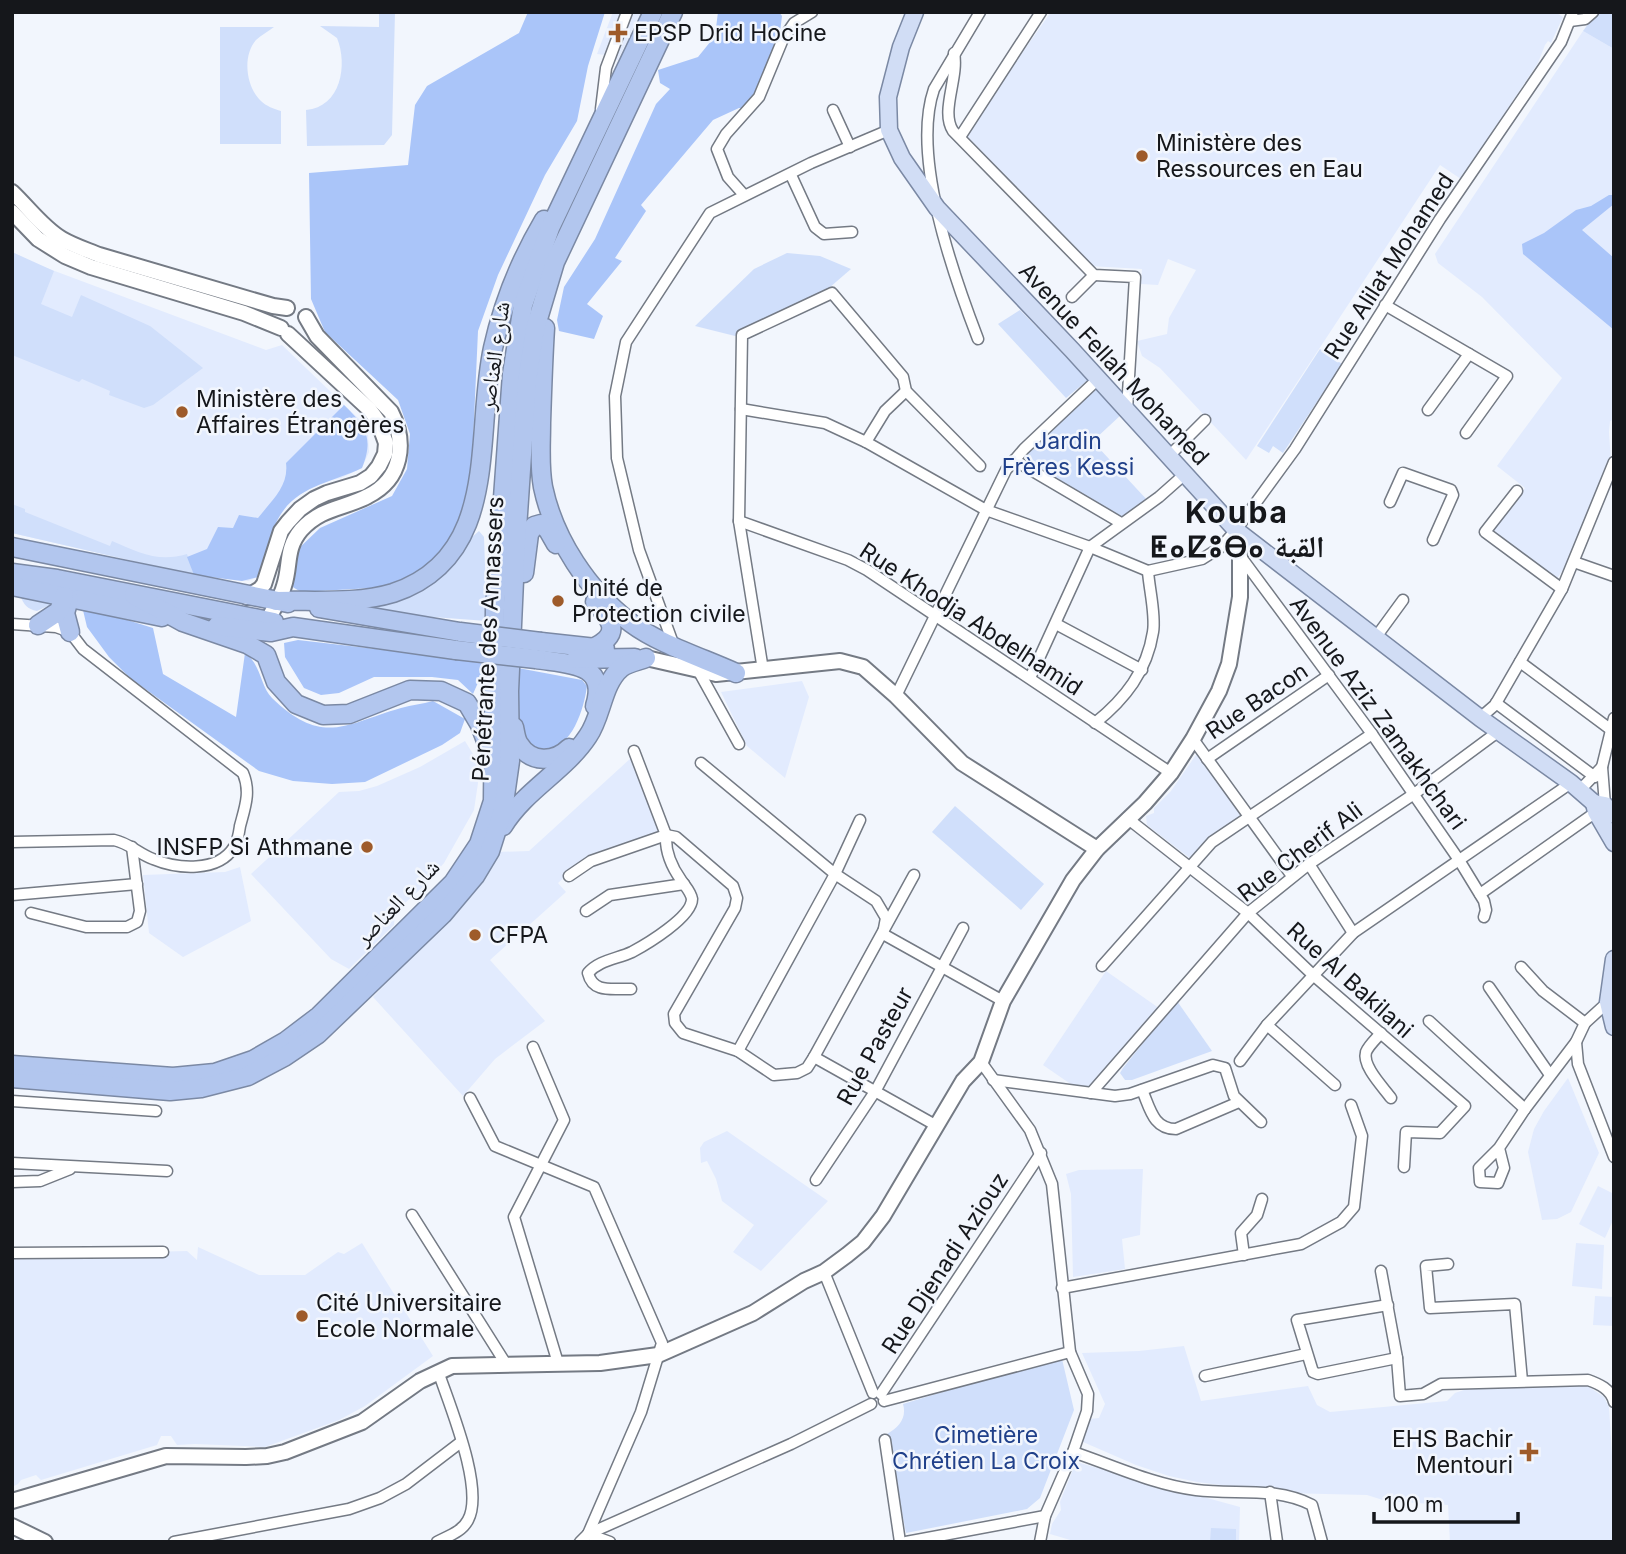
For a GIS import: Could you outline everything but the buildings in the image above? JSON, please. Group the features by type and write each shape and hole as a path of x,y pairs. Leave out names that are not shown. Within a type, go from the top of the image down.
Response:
{"highway":[{"name":"شارع العناصر","path":"12,1065 173,1077 215,1073 253,1060 286,1041 319,1016 453,883 480,844 493,801 495,608 512,374 523,305 550,228 573,176 653,12"},
{"name":"Pénétrante des Annassers","path":"12,1078 170,1091 201,1088 247,1076 284,1057 318,1034 443,914 475,876 493,842 503,810 510,761 515,558 527,381 534,329 546,287 568,232 673,12"},
{"path":"276,601 354,599 393,593 432,573 456,549 471,518 480,470 493,349 502,315 534,237 573,176"},
{"path":"546,287 540,463 551,514 572,557 587,580 632,624 674,646 749,672"},
{"path":"513,627 529,534 534,526 541,524 548,530 574,576 609,620 612,634 607,641 596,647"},
{"path":"12,547 247,597 460,632 538,651 590,671 597,682 597,703 575,742 562,755 545,760 531,756 519,745 510,716"},
{"path":"12,559 100,565"},
{"path":"12,573 57,579 293,627 456,650 538,651 646,658"},
{"path":"12,586 183,622 271,632 293,627"},
{"path":"135,595 183,622 247,644 266,654 276,682 296,704 323,715 349,715 410,690 441,691 467,703 480,725 495,763"},
{"path":"38,625 58,611 67,596"},
{"path":"67,596 65,613 71,632"},
{"path":"538,651 596,647 646,658"},
{"path":"493,842 520,802 570,757 589,735 612,679 622,667 646,658"}],"main road":[{"path":"889,130 888,97 901,47 915,12"},
{"name":"Avenue Fellah Mohamed","path":"889,130 902,158 937,208 1237,530 1480,718 1576,786 1602,809 1614,843"},
{"path":"12,192 43,224 60,238 78,247 260,303 297,307 323,342 391,412 402,442 399,459 391,475 380,488 368,496 330,509 303,528 293,540 285,586 268,620"},
{"path":"12,212 38,239 65,256 91,267 244,313 284,331 370,410 383,431 385,454 371,476 360,483 327,493 300,509 281,531 264,584 247,597"},
{"path":"284,331 279,317 287,308"},
{"path":"284,331 300,332 306,326 306,317"},
{"path":"12,1501 166,1456 246,1457 285,1452 362,1422 419,1381 452,1366 600,1363 658,1355 753,1313 804,1281 824,1272 863,1242 883,1216 963,1081 981,1062 1003,1001 1073,880 1097,849 1171,774 1219,691 1229,664 1240,597 1237,530"},
{"path":"646,658 716,674 840,661 863,667 896,696 962,763 1097,849"},
{"path":"1614,959 1608,1002 1614,1027"},
{"path":"12,1526 44,1542"}],"street":[{"path":"600,121 606,68 627,12"},
{"path":"744,195 728,177 718,149 726,134 759,97 783,39 794,23 812,12"},
{"path":"978,339 937,208 926,141 929,102 940,76 980,12"},
{"path":"960,137 1041,12"},
{"name":"Rue Alilat Mohamed","path":"1147,571 1202,559 1221,547 1237,530 1295,449 1440,219 1561,41 1571,17 1585,19 1593,12"},
{"path":"954,53 956,73 948,117 953,131 1094,275 1135,277 1127,410"},
{"path":"833,110 850,147"},
{"path":"674,646 643,562 617,458 615,396 626,342 710,213 811,163 889,130"},
{"path":"791,174 815,227 824,234 852,232"},
{"path":"1072,297 1094,275"},
{"path":"749,672 739,521 742,335 832,293 903,377 906,391 981,466"},
{"path":"1385,305 1507,376 1466,433"},
{"path":"1428,410 1469,354"},
{"path":"896,696 998,483 1014,460 1098,379"},
{"path":"866,442 886,411 906,391"},
{"path":"741,409 825,423 866,442 986,510 1090,547 1147,571 1154,630 1142,670 1119,704 1096,723"},
{"path":"1169,456 1205,420"},
{"path":"1014,460 1121,523"},
{"path":"1480,718 1496,703 1562,589 1611,477 1614,462"},
{"path":"1390,502 1403,472 1451,490 1453,495 1433,540"},
{"path":"1030,678 1090,547 1159,497 1185,474"},
{"path":"1517,491 1485,532 1562,589"},
{"name":"Rue Khodja Abdelhamid","path":"739,521 848,560 867,570 1171,774"},
{"name":"Avenue Aziz Zamakhchari","path":"1240,557 1373,734 1480,894"},
{"path":"1574,562 1614,576"},
{"path":"1376,636 1403,600"},
{"path":"12,624 56,627 71,632 83,649 243,773 248,796 236,845 219,861 176,866 155,860 123,842 114,840 12,842"},
{"path":"1055,624 1142,670"},
{"path":"1520,662 1610,729"},
{"path":"698,670 739,744"},
{"name":"Rue Bacon","path":"1207,759 1329,675"},
{"path":"1496,703 1595,777"},
{"path":"1484,917 1486,907 1480,894 1602,809 1602,767 1614,718"},
{"name":"Rue Cherif Ali","path":"1091,1093 1248,913 1292,876 1414,794 1499,731"},
{"path":"1102,967 1212,842 1373,734"},
{"path":"1193,739 1292,876"},
{"path":"631,989 595,987 590,983 588,973 594,965 646,944 679,920 689,909 692,900 668,857 666,835 634,751"},
{"path":"702,763 835,874 876,901 886,918 883,934"},
{"path":"1240,1061 1267,1025 1353,933 1459,860 1576,786 1595,777 1602,767"},
{"name":"Rue Al Bakilani","path":"1127,818 1248,913 1313,975 1465,1105 1440,1133 1406,1132 1404,1167"},
{"path":"738,1051 835,874 860,820"},
{"path":"569,876 591,861 666,835 676,836 733,886 737,898 736,908 674,1014 675,1023 683,1033 738,1051 774,1075 797,1073 807,1068 914,875"},
{"path":"31,913 86,927 127,927 137,922 137,884 132,847"},
{"path":"1309,864 1353,933"},
{"path":"12,895 137,884"},
{"path":"586,911 610,895 684,884"},
{"name":"Rue Pasteur","path":"816,1180 876,1090 962,928"},
{"path":"883,934 1003,1001"},
{"path":"1521,967 1543,991 1585,1023"},
{"path":"1489,988 1550,1075"},
{"path":"1499,1148 1576,1042 1585,1023 1608,1002"},
{"path":"1429,1021 1525,1109"},
{"path":"1267,1025 1335,1085"},
{"path":"1381,1033 1365,1055 1367,1063 1391,1098"},
{"path":"1576,1042 1578,1064 1614,1157"},
{"path":"533,1048 564,1120 514,1217 558,1363"},
{"path":"814,1057 937,1126"},
{"path":"981,1062 1030,1130 1041,1153 1056,1200 1070,1352 1088,1394 1087,1411 1073,1452 1045,1516 1040,1542"},
{"path":"993,1080 1115,1096 1142,1090 1213,1065 1224,1068 1234,1096 1261,1122"},
{"path":"1142,1090 1157,1123 1168,1129 1175,1129 1239,1102"},
{"path":"470,1098 495,1146 594,1187 662,1343 641,1412 584,1538"},
{"path":"12,1101 156,1111"},
{"path":"1062,1288 1301,1244 1341,1222 1354,1208 1362,1136 1351,1105"},
{"name":"Rue Djenadi Aziouz","path":"877,1398 1041,1153"},
{"path":"12,1163 167,1171"},
{"path":"12,1182 40,1181 74,1167"},
{"path":"1244,1255 1241,1233 1257,1215 1262,1199"},
{"path":"412,1215 506,1364"},
{"path":"12,1253 163,1252"},
{"path":"1448,1264 1426,1266 1430,1308 1515,1304 1522,1381"},
{"path":"1381,1271 1397,1358 1400,1396 1423,1394 1441,1384 1588,1380 1600,1384 1612,1395 1614,1402"},
{"path":"824,1272 877,1398"},
{"path":"1388,1304 1297,1320 1310,1368 1318,1374 1397,1358"},
{"path":"584,1538 791,1444 877,1398 1070,1352"},
{"path":"1205,1376 1306,1354"},
{"path":"437,1542 458,1531 468,1521 473,1486 438,1371"},
{"path":"885,1440 900,1542"},
{"path":"174,1542 349,1509 380,1498 406,1484 461,1442"},
{"path":"1073,1452 1165,1483 1196,1490 1270,1492 1312,1505 1322,1542"},
{"path":"1270,1492 1277,1542"},
{"path":"906,1542 1045,1516"},
{"path":"584,1538 610,1542"}],"shaded area":[{"path":"528,12 605,12 588,66 577,121 545,175 498,275 478,331 471,486 455,532 427,569 390,587 301,592 291,586 296,551 320,528 392,496 407,469 410,434 398,400 325,332 311,299 309,173 408,165 415,105 427,86 519,33"},
{"name":"EPSP Drid Hocine","path":"613,12 641,12 618,60 611,61 605,55 597,54"},
{"path":"718,12 779,12 782,16 777,57 752,108 739,108 713,120 641,205 646,211 615,258 622,261 587,304 603,316 594,339 559,331 557,320 564,287 595,239 656,104 670,89 660,83 658,70 698,57 715,36"},
{"name":"Ministère des Ressources en Eau","path":"1051,12 1555,12 1563,17 1551,43 1548,41 1545,45 1538,63 1461,179 1440,165 1246,460 1160,368 1142,356 1137,341 1167,334 1169,318 1196,270 1168,259 1158,285 1141,284 1142,269 1089,266 964,135"},
{"path":"1583,31 1614,49 1614,419 1610,421 1609,432 1611,463 1579,547 1556,580 1492,531 1525,488 1497,466 1562,378 1482,297 1438,263 1435,254"},
{"path":"1609,195 1614,195 1614,204 1582,230 1614,258 1614,330 1523,254 1522,244 1544,233 1576,210 1591,206"},
{"name":"Ministère des Affaires Étrangères","path":"12,252 36,264 266,350 282,345 359,419 368,434 369,452 362,468 341,478 322,482 303,492 286,506 277,521 258,577 248,581 185,573 12,533"},
{"path":"344,405 358,419 366,433 366,458 362,468 312,488 291,502 275,525 258,577 242,581 194,575 187,557 207,549 218,527 233,528 239,515 258,518 282,486 286,463"},
{"path":"82,606 153,628 163,674 236,717 245,653 254,663 272,698 290,713 320,727 349,725 433,701 465,719 460,733 442,745 365,782 332,784 293,781 259,771 130,678 109,657 87,627"},
{"path":"298,640 480,661 484,669 473,694 458,680 374,677 339,693 321,695 304,688 285,657 284,643"},
{"path":"518,668 582,680 587,686 574,728 560,744 541,749 524,738 516,713"},
{"path":"802,681 809,697 785,778 747,746 721,692"},
{"name":"INSFP Si Athmane","path":"465,741 476,759 478,783 474,810 444,863 426,884 395,912 394,925 349,969 331,959 251,874 339,792 359,791 377,786 420,767"},
{"path":"1198,752 1244,816 1191,859 1147,825 1146,816 1154,813 1154,808 1171,791"},
{"name":"CFPA","path":"631,758 659,834 584,859 558,883 566,892 490,960 545,1021 495,1059 463,1096 373,997 446,921 496,852 529,851"},
{"path":"240,867 251,921 183,957 149,933 143,875 225,872"},
{"path":"1106,971 1163,1011 1097,1086 1075,1087 1043,1065"},
{"path":"1568,1078 1599,1153 1571,1212 1557,1219 1542,1220 1528,1152 1534,1129"},
{"path":"727,1131 828,1201 761,1271 733,1252 754,1225 722,1201 716,1179 707,1161 701,1163 700,1148 704,1142"},
{"path":"1143,1169 1140,1235 1122,1239 1125,1269 1073,1277 1071,1194 1066,1174 1079,1170"},
{"path":"1598,1186 1614,1194 1614,1218 1605,1238 1579,1224"},
{"path":"362,1243 433,1356 365,1406 339,1420 265,1447 177,1445 171,1436 161,1436 157,1445 41,1480 36,1475 21,1480 12,1487 12,1259 119,1257 147,1252 187,1251 197,1260 198,1247 259,1275 305,1275 338,1252 344,1254"},
{"path":"1576,1243 1604,1245 1602,1289 1572,1286"},
{"path":"1595,1296 1614,1297 1614,1326 1593,1325"},
{"path":"1184,1346 1201,1401 1308,1386 1317,1405 1330,1412 1447,1401 1455,1393 1470,1388 1570,1384 1589,1387 1604,1397 1609,1407 1614,1542 1450,1542 1448,1505 1386,1501 1367,1495 1284,1493 1197,1482 1136,1465 1083,1442 1089,1419 1099,1418 1105,1404 1082,1353"},
{"path":"1076,1462 1240,1507 1239,1542 1077,1542 1050,1534 1052,1524 1061,1510 1060,1502"}],"green space":[{"path":"379,12 395,12 392,135 384,145 307,146 306,110 327,101 339,83 341,72 342,60 337,38 320,26 379,27"},
{"path":"1597,12 1614,12 1614,49 1583,31"},
{"path":"220,27 274,27 258,38 247,63 249,80 256,95 265,104 281,111 281,144 220,144"},
{"path":"12,252 54,271 41,304 72,317 81,295 150,326 203,368 153,405 144,408 109,395 110,391 82,379 79,382 12,355"},
{"path":"787,253 820,256 851,269 829,288 735,336 695,326 754,269"},
{"path":"1020,310 1088,380 1066,398 998,324"},
{"path":"1320,349 1342,364 1283,453 1273,446 1269,453 1257,446"},
{"name":"Jardin Frères Kessi","path":"1096,388 1123,413 1094,440 1096,445 1149,502 1122,518 1021,460"},
{"path":"12,504 25,509 25,512 110,546 112,541 157,557 187,554 194,575 12,533"},
{"path":"479,531 484,537 487,621 351,611 463,545"},
{"path":"20,595 54,603 37,611 26,606"},
{"path":"955,806 1044,884 1021,910 932,832"},
{"path":"1177,1001 1212,1051 1132,1080 1125,1080 1120,1073 1123,1068"},
{"name":"Cimetière Chrétien La Croix","path":"1057,1357 1062,1359 1074,1410 1040,1498 1027,1509 906,1533 887,1434 901,1422 903,1404"},
{"path":"1211,1528 1236,1529 1236,1542 1210,1542"}],"place":[{"name":"EPSP Drid Hocine","path":"618,33"},
{"name":"Ministère des Ressources en Eau","path":"1142,156"},
{"name":"Ministère des Affaires Étrangères","path":"182,412"},
{"name":"Unité de Protection civile","path":"558,601"},
{"name":"INSFP Si Athmane","path":"367,847"},
{"name":"CFPA","path":"475,935"},
{"name":"Cité Universitaire Ecole Normale","path":"302,1316"},
{"name":"EHS Bachir Mentouri","path":"1529,1452"}],"district":[{"name":"Kouba ⵟⴰⵇⵓⴱⴰ القبة","path":"1237,530"}]}
